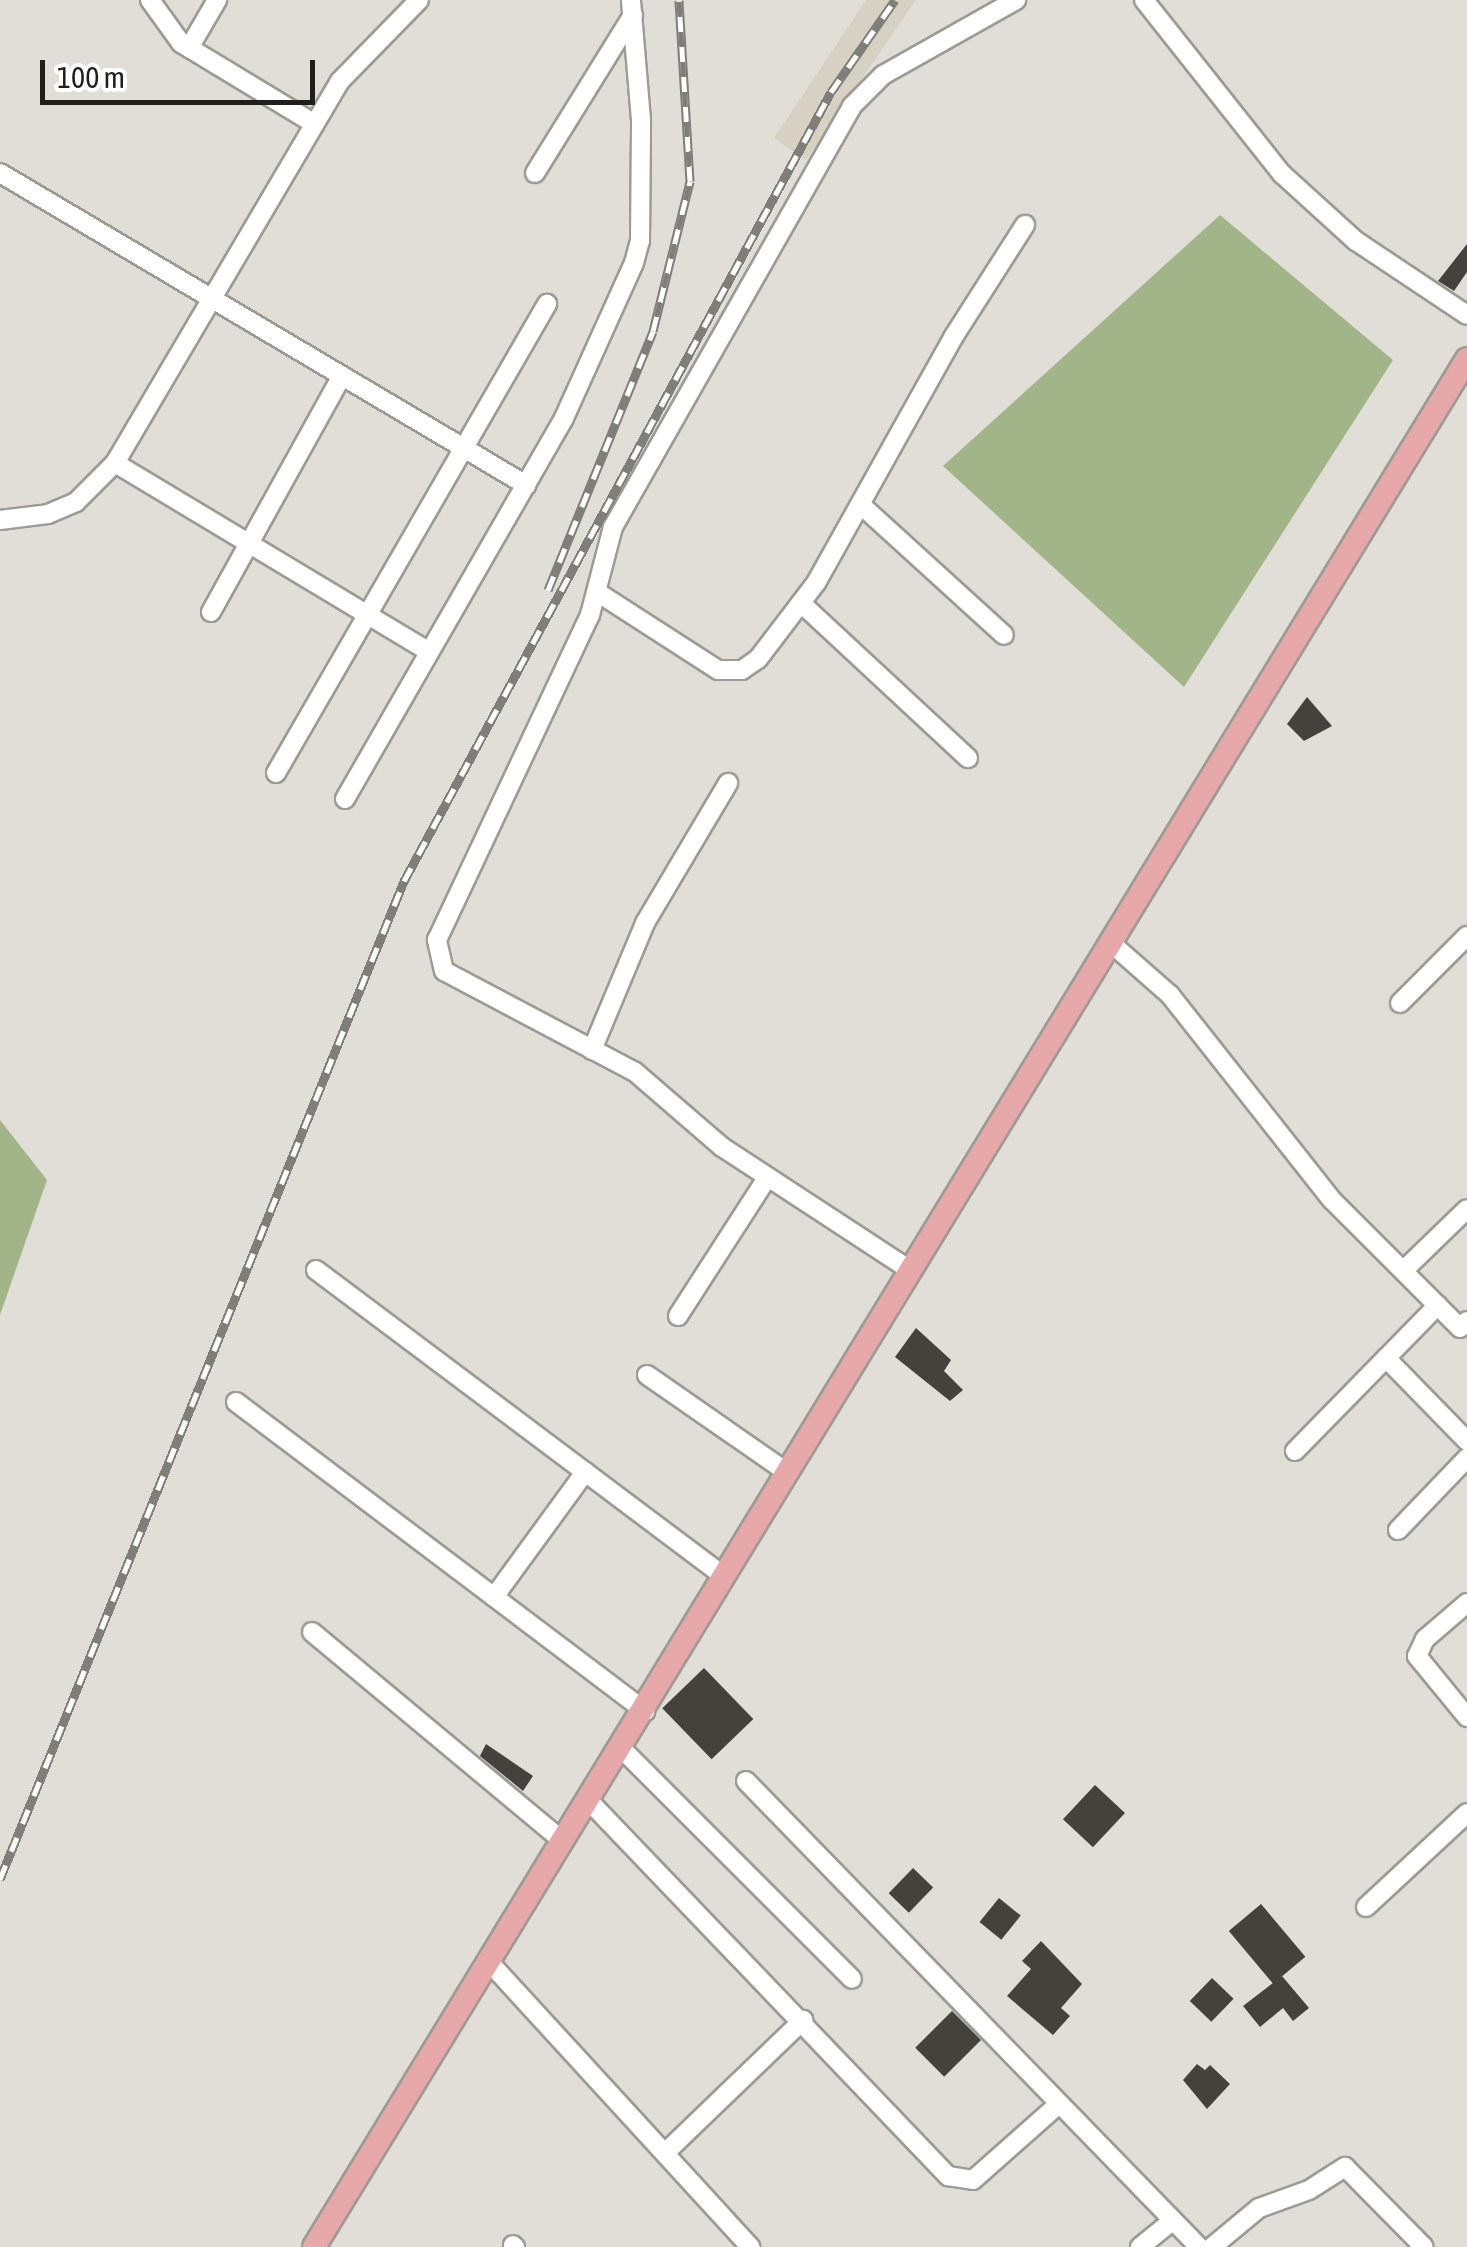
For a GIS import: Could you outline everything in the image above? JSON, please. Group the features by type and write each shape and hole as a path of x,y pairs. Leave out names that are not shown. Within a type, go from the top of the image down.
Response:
{"main road":[{"path":"314,2247 590,1802 1467,359"}],"street":[{"path":"150,0 188,48 313,123"},
{"path":"188,48 217,0"},
{"path":"0,520 48,514 76,502 115,463 313,123 368,47 419,0"},
{"path":"910,1270 767,1178 684,1118 648,1081 463,985 436,956 437,940 597,592 614,527 852,106 882,75 1016,0"},
{"path":"1144,0 1282,174 1356,241 1467,314"},
{"path":"535,173 632,7"},
{"path":"345,800 564,418 640,241 632,7"},
{"path":"0,173 526,485"},
{"path":"597,592 706,663 730,671 758,659 801,603 861,505 954,336 1025,226"},
{"path":"276,773 365,613 548,304"},
{"path":"212,612 342,376"},
{"path":"115,463 428,652"},
{"path":"861,505 1004,635"},
{"path":"801,603 968,758"},
{"path":"592,1050 652,908 728,783"},
{"path":"1400,1002 1467,936"},
{"path":"1112,944 1170,995 1286,1148 1465,1328"},
{"path":"678,1316 767,1178"},
{"path":"1405,1269 1467,1209"},
{"path":"316,1270 725,1577"},
{"path":"1295,1451 1438,1305"},
{"path":"1386,1358 1467,1441"},
{"path":"647,1375 788,1474"},
{"path":"236,1402 645,1711"},
{"path":"1398,1530 1467,1458"},
{"path":"494,1597 585,1472"},
{"path":"1467,1603 1426,1639 1417,1656 1467,1717"},
{"path":"312,1632 564,1840"},
{"path":"622,1749 852,1980"},
{"path":"746,1780 1199,2247"},
{"path":"590,1802 804,2020 948,2176 963,2182 990,2168 1059,2104"},
{"path":"1366,1907 1467,1813"},
{"path":"491,1964 750,2247"},
{"path":"664,2153 804,2020"},
{"path":"1212,2247 1259,2208 1308,2190 1345,2166 1424,2247"},
{"path":"1140,2247 1172,2221"}],"shaded area":[{"path":"866,0 916,0 806,160 774,138"}],"green space":[{"path":"1220,215 1393,360 1184,687 943,466"},
{"path":"0,1120 47,1180 0,1315"}],"building":[{"path":"1467,244 1467,272 1454,291 1438,281"},
{"path":"1307,697 1332,726 1304,741 1287,724"},
{"path":"916,1328 951,1360 944,1371 963,1390 950,1401 895,1357"},
{"path":"704,1668 753,1719 712,1759 662,1708"},
{"path":"486,1744 533,1776 523,1791 480,1756"},
{"path":"1095,1785 1125,1813 1093,1847 1063,1819"},
{"path":"913,1868 933,1887 909,1913 889,1893"},
{"path":"999,1898 1021,1916 1001,1940 979,1922"},
{"path":"1261,1904 1305,1957 1273,1984 1229,1931"},
{"path":"1041,1941 1082,1984 1061,2008 1070,2016 1053,2035 1007,1996 1031,1969 1022,1961"},
{"path":"1282,1976 1309,2008 1293,2021 1283,2008 1260,2027 1243,2006"},
{"path":"1212,1978 1234,1999 1211,2022 1190,2001"},
{"path":"952,2011 981,2040 944,2077 915,2048"},
{"path":"1197,2064 1205,2070 1210,2065 1230,2084 1207,2109 1183,2080"}],"railway":[{"path":"548,590 653,331 690,181 679,0"},
{"path":"0,1879 404,881 831,92 895,0"}]}
